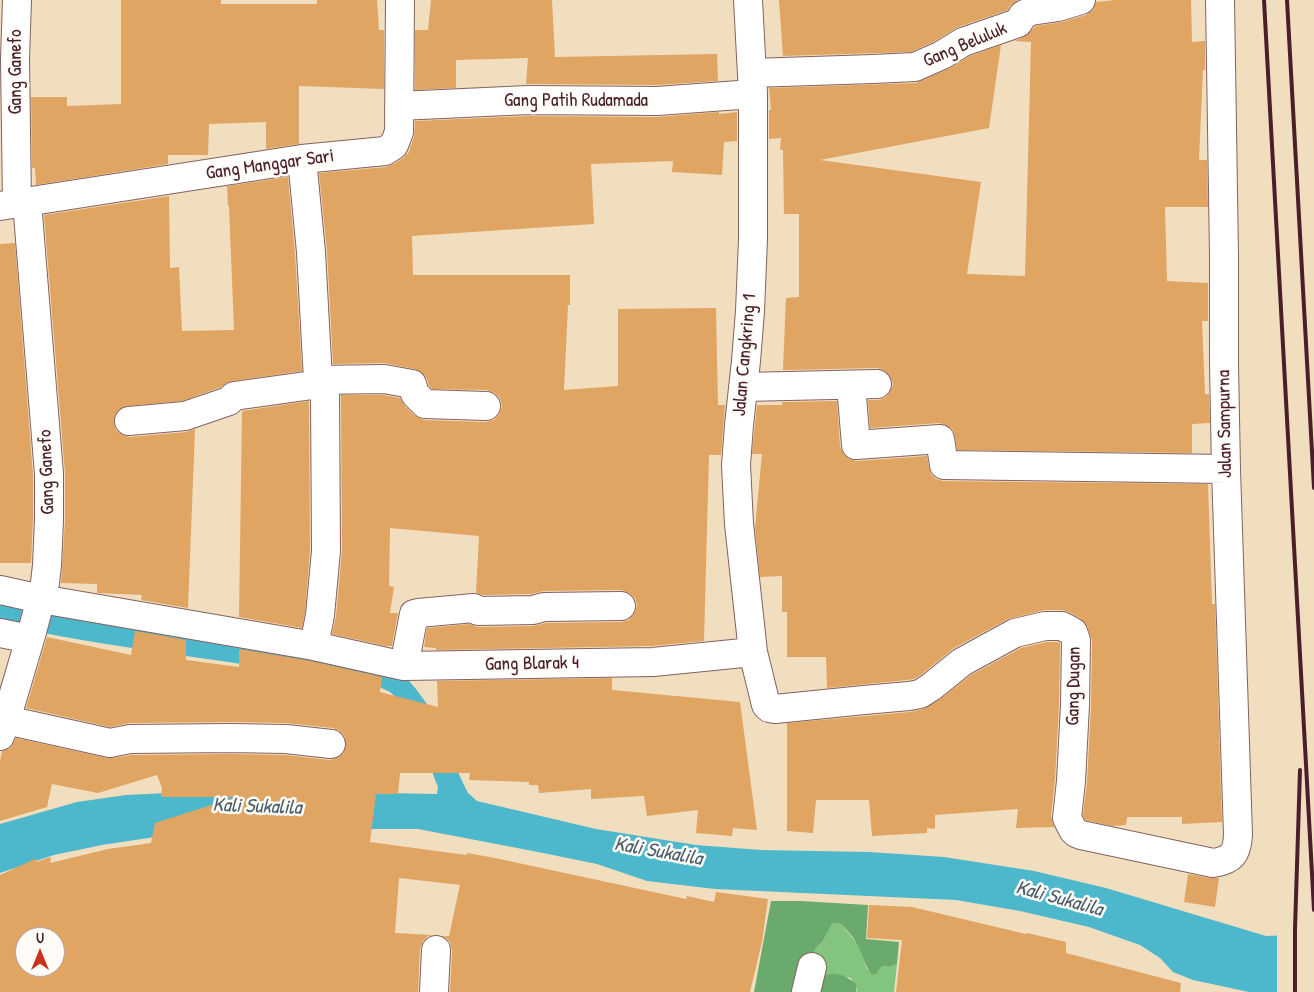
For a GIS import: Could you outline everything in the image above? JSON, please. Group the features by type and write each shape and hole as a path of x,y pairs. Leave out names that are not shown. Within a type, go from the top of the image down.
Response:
{"street":[{"name":"Gang Ganefo","path":"3,728 45,583 49,520 49,474 15,204 17,0"},
{"name":"Gang Manggar Sari","path":"15,204 302,158 385,151 394,145 399,132 400,0"},
{"name":"Jalan Cangkring 1","path":"748,0 752,83 753,239 750,311 736,465 739,524 753,652 765,703 768,707"},
{"name":"Gang Beluluk","path":"752,83 915,67 942,56 963,42 1018,23 1023,15 1031,11 1058,7 1081,0"},
{"name":"Jalan Sampurna","path":"1220,0 1226,470 1234,687 1237,847"},
{"name":"Gang Patih Rudamada","path":"399,106 528,100 657,101 752,83"},
{"path":"302,158 311,252 319,382 325,392 326,551 320,614 314,646"},
{"path":"129,421 185,416 229,401 234,396 319,382 384,379 412,384 415,394 425,404 486,406"},
{"path":"743,387 864,385 856,445 940,439 944,465 1226,470"},
{"name":"Gang Blarak 4","path":"0,590 40,602 314,646 404,666 653,662 753,652"},
{"path":"404,666 414,614 474,608 478,611 533,610 544,607 620,606"},
{"name":"Gang Dugan","path":"768,707 775,709 914,695 926,691 962,662 1015,633 1044,626 1062,626 1073,632 1076,640 1075,705 1068,818 1072,830 1082,835 1213,863 1223,861 1232,856 1237,847"},
{"path":"0,633 31,636"},
{"path":"3,728 110,743 130,739 230,738 331,744"},
{"path":"434,992 436,950"}],"green space":[{"path":"771,901 868,905 866,939 899,942 897,964 890,967 882,966 877,973 872,975 852,937 841,924 834,923 823,941 816,948 801,975 810,988 826,975 842,975 856,984 856,992 754,992"},
{"path":"834,923 841,924 859,946 867,969 877,973 882,966 890,967 897,964 894,992 856,992 857,990 851,978 833,974 810,988 801,975 816,948 823,941"}],"water":[{"name":"Kali Sukalila","path":"0,598 404,675 432,711 468,793 477,801 596,829 696,845 761,850 869,852 944,857 1034,871 1106,888 1266,936 1314,934 1314,992 1249,992 1193,980 1173,972 1160,958 1140,945 1089,927 1020,911 956,900 715,889 647,881 597,864 418,829 366,829 155,837 54,855 0,873 0,824 77,802 126,795 230,790 437,794 438,787 412,722 398,700 386,690 379,687 302,673 95,642 0,624"}],"pier":[{"path":"1314,931 1314,992 1277,992 1277,933"}],"building":[{"path":"121,0 221,0 221,4 317,4 317,0 377,0 379,30 384,30 384,89 299,86 299,144 266,149 266,122 209,124 208,155 168,155 168,164 36,185 35,168 32,168 31,97 67,97 67,106 121,104"},
{"path":"431,0 552,0 555,57 717,54 718,81 656,85 526,84 528,58 456,60 456,88 415,90 415,30 428,30"},
{"path":"779,0 1018,0 1008,10 958,27 935,41 911,52 783,56"},
{"path":"1116,0 1191,0 1192,42 1205,41 1199,160 1207,160 1208,207 1165,207 1167,281 1208,283 1208,321 1202,321 1205,394 1209,394 1210,423 1192,424 1192,453 957,450 953,430 939,423 870,428 868,400 878,400 886,397 893,384 890,376 884,370 877,368 783,370 786,298 799,297 799,214 784,214 783,150 780,150 781,138 769,139 769,110 771,110 769,88 916,83 948,69 970,56 1001,45 989,128 820,160 981,182 967,274 1025,276 1031,42 1014,41 1024,37 1036,26 1062,22 1086,15 1093,10 1096,2"},
{"path":"719,112 719,114 737,112 737,141 724,142 722,175 672,172 673,161 591,164 594,224 412,236 413,275 570,275 570,305 568,305 564,390 618,386 618,309 716,308 718,405 725,405 721,455 709,455 704,641 652,646 436,650 436,648 424,647 427,628 470,624 478,627 533,626 546,623 621,622 629,620 634,614 637,605 635,598 621,590 544,591 531,594 483,595 476,593 479,536 390,528 389,586 394,587 390,613 398,613 392,646 332,634 336,616 342,551 341,395 383,395 400,398 414,415 424,420 486,422 494,420 499,415 502,406 500,398 495,393 487,390 432,389 423,373 415,369 384,363 333,364 327,251 319,173 386,167 394,164 408,154 414,137 415,121 528,116 657,117"},
{"path":"288,177 295,253 302,371 232,381 182,401 127,406 120,409 115,415 114,423 116,430 130,437 186,432 195,429 188,608 141,600 142,595 97,593 97,584 61,583 65,521 65,473 44,215 169,196 170,268 179,267 182,331 234,330 227,186"},
{"path":"15,243 33,475 31,563 0,563 0,244"},
{"path":"309,401 310,550 302,628 239,617 242,411"},
{"path":"837,401 840,446 843,453 849,459 857,461 927,456 931,474 936,479 943,481 1208,484 1212,604 1215,604 1222,822 1182,824 1182,817 1127,817 1126,825 1112,826 1085,820 1083,815 1087,782 1091,706 1092,640 1087,626 1080,618 1069,612 1045,610 1008,619 954,648 914,679 827,688 826,657 787,657 787,612 782,612 782,576 760,577 755,528 762,454 752,454 757,405 782,405 782,402"},
{"path":"135,631 186,640 186,660 239,667 239,649 311,661 382,677 380,692 438,707 437,681 612,678 612,690 740,702 757,830 733,828 732,836 696,833 698,810 647,816 644,796 591,799 591,789 539,793 538,785 529,785 529,782 469,780 470,773 400,773 398,794 376,794 370,842 495,858 686,899 687,896 714,902 716,892 768,899 762,942 750,992 450,992 452,950 450,942 441,936 449,936 460,885 399,878 395,933 433,935 428,936 423,941 420,949 418,992 0,992 0,875 37,858 36,862 51,857 50,863 108,849 151,843 155,823 237,797 161,797 162,788 157,775 98,793 52,784 47,807 0,821 0,761 2,751 10,748 16,738 107,758 132,755 230,754 285,755 330,760 338,758 343,754 346,746 345,737 340,731 333,728 286,723 230,722 130,723 110,727 26,708 47,637 131,655"},
{"path":"1047,642 1060,643 1059,704 1051,816 1054,827 1016,828 1018,809 935,815 935,829 927,828 927,833 872,836 869,800 816,800 813,833 787,831 787,723 910,712 923,709 939,700 971,675 1021,648"},
{"path":"1188,874 1219,878 1215,907 1184,902"},
{"path":"869,905 912,907 1066,942 1066,953 1181,983 1180,992 896,992 902,940 867,938"}],"railway":[{"path":"1264,0 1314,910"},
{"path":"1287,0 1314,488"},
{"path":"1295,992 1300,770"}]}
